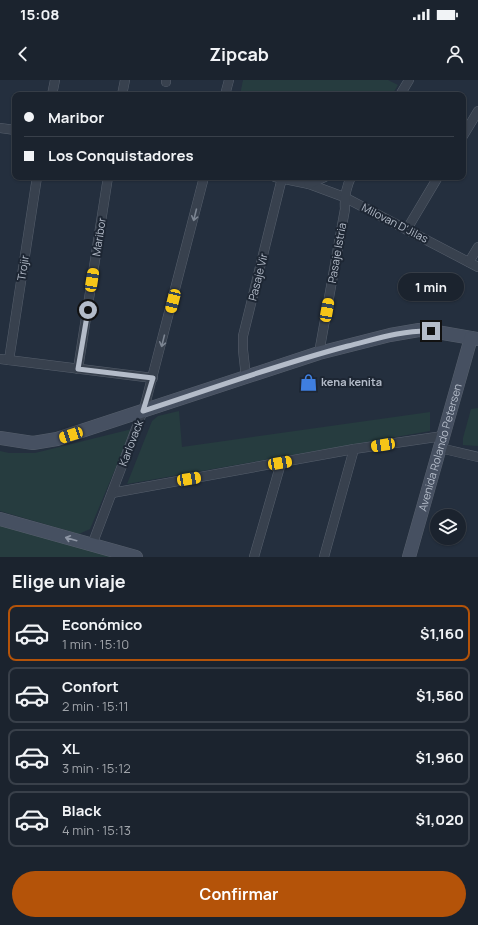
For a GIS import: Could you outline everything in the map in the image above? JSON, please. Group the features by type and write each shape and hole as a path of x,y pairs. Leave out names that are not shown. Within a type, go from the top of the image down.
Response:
{"street":[{"path":"53,92 55,80"},
{"path":"123,92 125,80"},
{"path":"226,92 229,80"},
{"path":"402,92 409,80"},
{"path":"466,131 478,111"},
{"path":"0,128 12,130"},
{"name":"Trojir","path":"4,359 36,180"},
{"name":"Maribor","path":"78,369 108,180"},
{"name":"Karlovack","path":"92,545 143,411 153,378 203,180"},
{"name":"Pasaje Vir","path":"246,377 242,350 243,336 278,180"},
{"name":"Milovan D'Jilas","path":"288,180 309,184 344,197 478,267"},
{"path":"309,184 318,180"},
{"name":"Pasaje Istria","path":"319,354 345,209 344,197 350,180"},
{"path":"407,229 436,180"},
{"path":"469,262 478,248"},
{"path":"0,438 26,443 46,442 319,354 390,335 419,330 474,339"},
{"name":"Avenida Rolando Petersen","path":"410,557 442,442 474,339"},
{"path":"4,359 153,378"},
{"path":"112,493 354,450 442,442 476,455"},
{"path":"324,557 354,450"},
{"path":"254,557 280,463"},
{"path":"0,519 136,557"}],"green space":[{"path":"243,80 388,80 398,85 394,92 241,92"},
{"path":"478,408 478,446 463,445 463,438 471,409"},
{"path":"179,411 182,447 430,412 430,431 127,484 152,421 158,416"},
{"path":"132,429 90,529 79,534 0,511 0,451 9,453 35,453"},
{"path":"0,525 113,557 0,557"}],"place":[{"name":"kena kenita","path":"308,382"}],"route":[{"path":"88,310 78,369 153,378 143,411 319,354 403,332 419,330 431,331"}]}
